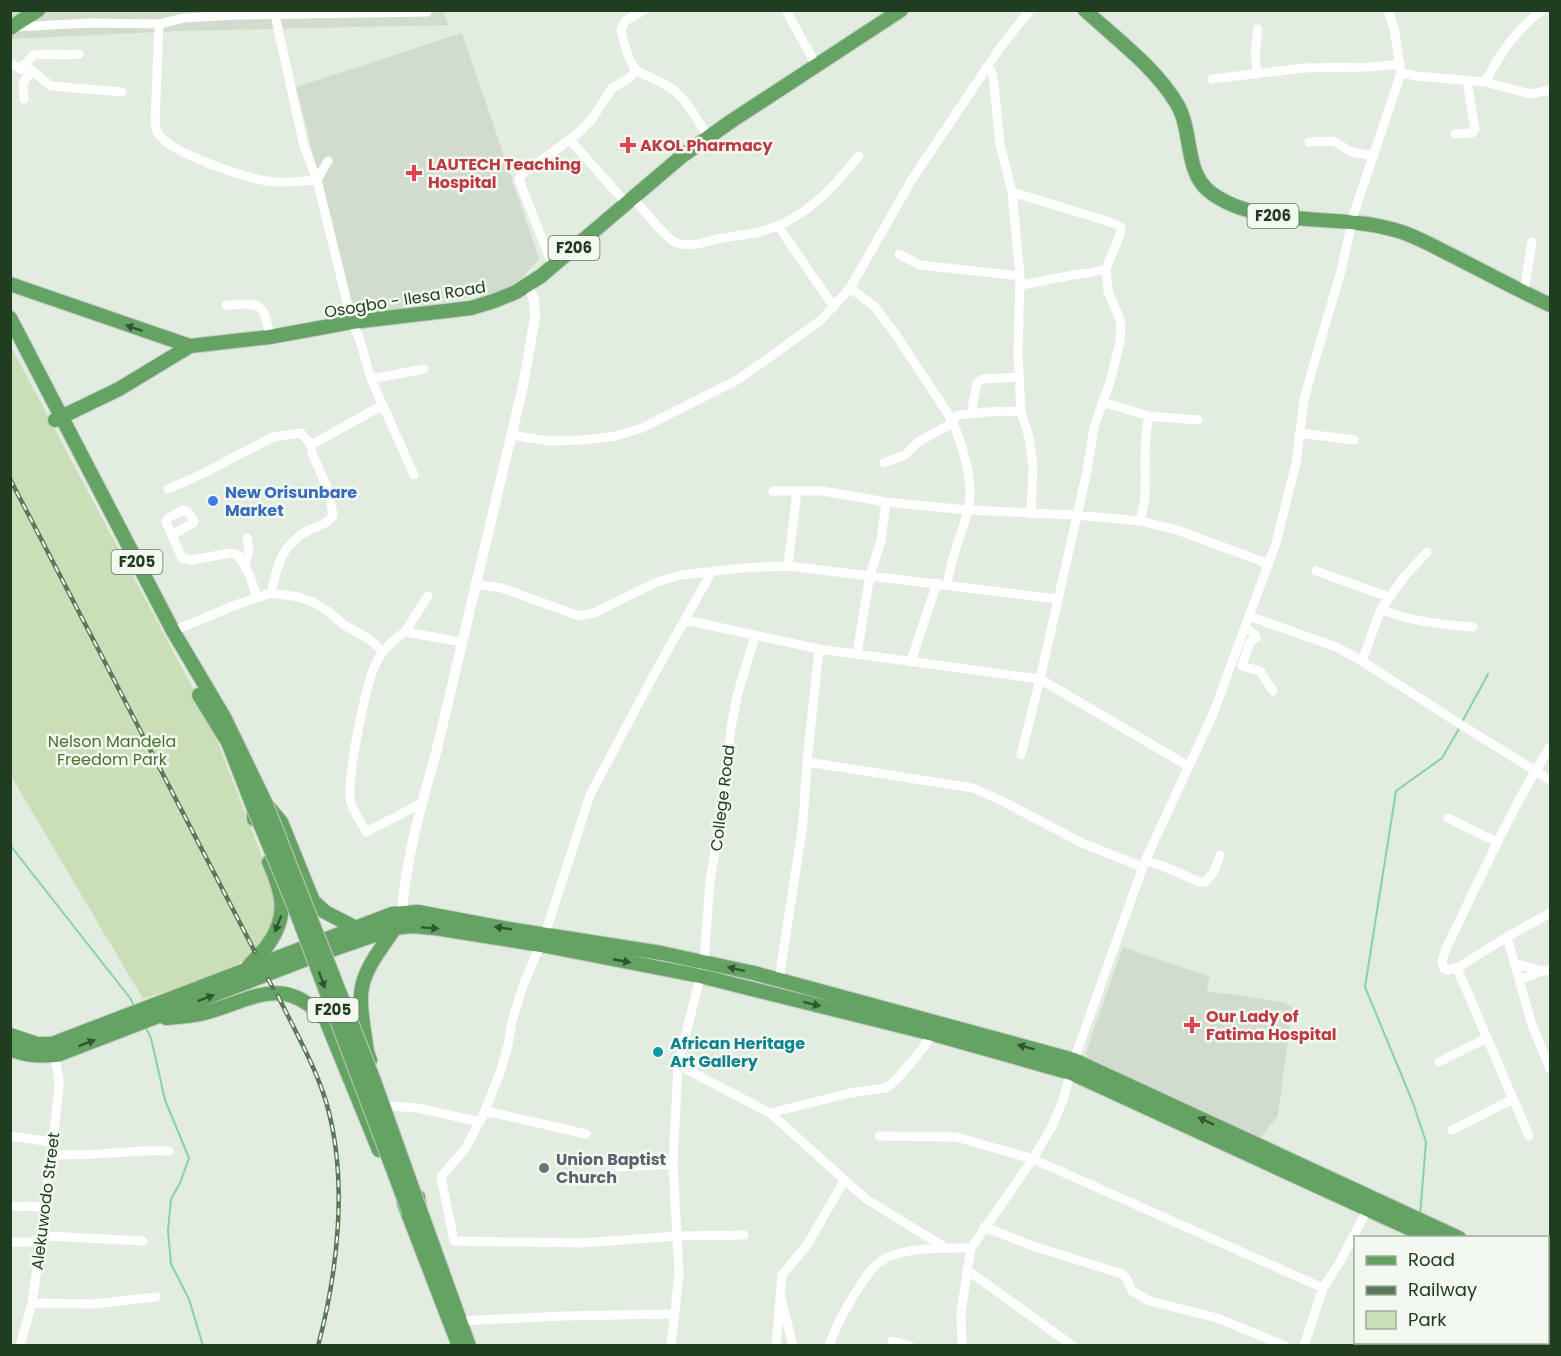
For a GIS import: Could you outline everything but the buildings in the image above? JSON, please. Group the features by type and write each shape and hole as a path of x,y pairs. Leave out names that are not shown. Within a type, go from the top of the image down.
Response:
{"main road":[{"path":"11,24 23,10"},
{"path":"11,24 38,10"},
{"name":"Osogbo - Ilesa Road","path":"10,284 190,346 270,337 352,322 471,308 495,301 528,286 553,267 681,156 901,10"},
{"name":"F206","path":"1085,10 1151,72 1173,98 1184,121 1193,164 1199,179 1207,190 1230,203 1264,214 1372,224 1411,235 1551,305"},
{"name":"F205","path":"10,318 57,419"},
{"name":"F205","path":"10,338 173,631 224,717 374,1081 459,1346"},
{"name":"F206","path":"57,419 119,389 190,346"},
{"path":"57,419 186,672 228,742 260,806 281,822 313,901 325,912 356,928"},
{"path":"248,967 274,934 282,912 276,881 255,827 260,806"},
{"path":"144,1016 248,967 402,912 418,912 543,939 702,969 779,980 1072,1066 1430,1234"},
{"path":"12,1052 35,1056 395,928 411,926 543,939"},
{"path":"395,928 372,962 364,978 360,996 367,1052 416,1183 414,1210"},
{"path":"702,969 933,1034 1072,1066 1368,1209 1408,1222"},
{"path":"144,1016 183,1017 207,1012 239,1000 280,991 313,1006 326,1020 387,1169 414,1210 469,1346"},
{"path":"10,1035 53,1049"}],"street":[{"path":"644,10 625,21 621,30 626,51 636,71 667,85 676,92 699,121 708,138"},
{"path":"786,10 816,65"},
{"path":"511,435 549,441 584,440 616,436 642,428 739,379 820,321 850,288 911,181 986,68 1030,10"},
{"path":"962,1346 962,1312 971,1248 1033,1159 1052,1126 1144,864 1213,714 1269,564 1283,520 1296,463 1304,400 1372,156 1401,68 1388,10"},
{"path":"1485,82 1497,58 1512,38 1542,10"},
{"path":"11,24 159,24 184,18 302,12 427,12"},
{"path":"275,15 304,146 317,180 352,322 359,337 370,379 414,475"},
{"path":"159,24 155,122 160,136 176,148 252,178 275,182 317,180"},
{"path":"1257,74 1258,29"},
{"path":"20,69 34,55 79,54"},
{"path":"10,63 20,69 31,70 51,86 122,92"},
{"path":"986,68 993,76 1000,144 1012,192 1020,280 1018,324 1021,412 1029,437 1033,466 1031,514"},
{"path":"1212,79 1303,68 1401,68 1417,76 1485,82 1530,94 1551,90"},
{"path":"24,99 23,84 31,70"},
{"path":"553,267 519,180 526,171 570,140 592,119 612,88 628,79 636,71"},
{"path":"1455,134 1472,133 1475,129 1467,81"},
{"path":"570,140 674,242 684,244 759,232 778,226 813,206 832,189 859,156"},
{"path":"1309,142 1334,141 1351,152 1372,156"},
{"path":"317,180 328,161"},
{"path":"1012,192 1121,227 1107,269 1108,291 1121,322 1120,342 1110,382 1094,427 1087,471 1021,755"},
{"path":"778,226 834,307"},
{"path":"1524,292 1532,242"},
{"path":"899,254 920,265 1042,283 1064,276 1107,269"},
{"path":"402,912 404,886 422,803 523,386 535,318 534,300 528,286"},
{"path":"850,288 874,306 903,344 952,420 968,476 970,493 968,510 942,584 911,661"},
{"path":"226,305 256,304 261,307 270,337"},
{"path":"370,379 424,369"},
{"path":"970,413 977,383 982,379 1020,377"},
{"path":"1102,402 1149,416 1198,420"},
{"path":"311,445 383,405"},
{"path":"884,463 904,455 918,442 940,431 958,415 1021,412"},
{"path":"1140,521 1145,494 1144,467 1149,416"},
{"path":"168,489 273,437 301,433 311,445 312,453 329,492 333,514 324,524 299,536 287,546 279,562 271,593"},
{"path":"1299,433 1354,440"},
{"path":"773,491 823,491 886,502 968,510 1076,515 1140,521 1177,530 1269,564"},
{"path":"788,566 797,491"},
{"path":"857,654 870,575 881,541 886,502"},
{"path":"172,536 182,558 186,560 231,552 238,555 245,565 257,598"},
{"path":"245,565 249,551 247,538"},
{"path":"1362,661 1381,609 1427,552"},
{"path":"475,584 501,588 575,615 594,613 657,582 681,575 788,566 1058,599"},
{"path":"712,571 590,795 543,939 524,983 512,1021 501,1070 480,1122 465,1149 441,1177 454,1241 580,1243 678,1236 744,1235"},
{"path":"1317,571 1389,597"},
{"path":"173,631 271,593 299,597 315,603 344,625 369,639 383,652"},
{"path":"422,803 366,832 351,802 350,793 356,743 373,669 393,639 405,632 428,596"},
{"path":"1381,609 1417,621 1473,627"},
{"path":"1250,616 1336,647 1362,661 1468,730 1551,780"},
{"path":"685,620 819,649 1040,679 1188,766"},
{"path":"1246,628 1256,638 1250,642 1242,666 1260,671 1273,691"},
{"path":"405,632 462,642"},
{"name":"College Road","path":"671,1346 678,1274 673,1164 678,1065 702,969 710,881 724,800 731,729 737,696 755,636"},
{"path":"779,980 803,823 819,649"},
{"path":"1551,747 1535,770 1497,842 1443,954 1444,969 1457,968 1507,937 1551,914"},
{"path":"807,762 973,788 1082,843 1144,864 1160,865 1200,882 1205,882 1214,872 1220,855"},
{"path":"1448,818 1497,842"},
{"path":"1507,937 1532,1025 1551,1069"},
{"path":"1514,963 1546,970"},
{"path":"1457,968 1529,1136"},
{"path":"1519,980 1546,970"},
{"path":"770,1113 850,1093 886,1088 916,1057 933,1034"},
{"path":"1439,1062 1487,1038"},
{"name":"Alekuwodo Street","path":"20,1346 32,1303 59,1080 53,1049"},
{"path":"678,1065 770,1113 866,1199 946,1248"},
{"path":"1452,1130 1513,1099"},
{"path":"387,1106 418,1108 480,1122"},
{"path":"485,1111 586,1134"},
{"path":"10,1136 51,1142"},
{"path":"879,1137 956,1137 1033,1159 1323,1288"},
{"path":"50,1154 70,1156 147,1150 169,1151"},
{"path":"617,1167 673,1164"},
{"path":"776,1346 782,1275 807,1245 844,1181"},
{"path":"10,1206 44,1207"},
{"path":"1304,1346 1323,1288 1340,1262 1368,1209"},
{"path":"984,1227 1030,1245 1122,1274 1132,1291 1150,1301 1217,1318 1285,1346"},
{"path":"10,1242 29,1242 48,1236 143,1241"},
{"path":"830,1346 843,1312 868,1273 878,1263 893,1256 919,1250 971,1248"},
{"path":"967,1270 1073,1346"},
{"path":"780,1296 793,1346"},
{"path":"32,1303 93,1304 156,1297"},
{"path":"459,1321 674,1314"},
{"path":"891,1341 910,1346"}],"shaded area":[{"path":"443,10 448,25 180,31 11,39 10,11"},
{"name":"LAUTECH Teaching Hospital","path":"462,33 539,259 522,278 498,293 354,316 296,87"},
{"name":"Our Lady of Fatima Hospital","path":"1123,947 1210,977 1208,991 1283,1002 1292,1007 1278,1116 1260,1138 1089,1062 1086,1054 1089,1043"}],"green space":[{"name":"Nelson Mandela Freedom Park","path":"10,345 208,717 276,893 272,928 267,938 256,950 243,960 210,977 143,999 11,776"}],"waterway":[{"path":"1462,722 1488,674"},
{"path":"1420,1215 1426,1142 1413,1103 1365,987 1396,791 1442,758 1460,727"},
{"path":"10,845 135,1007"},
{"path":"146,1028 151,1038 165,1100 189,1158 180,1183 171,1199 168,1231 171,1264 189,1299 203,1346"}],"railway":[{"path":"10,479 255,952"},
{"path":"268,979 273,988"},
{"path":"278,996 305,1049 327,1105 337,1164 339,1194 335,1257 318,1346"}],"place":[{"name":"AKOL Pharmacy","path":"628,145"},
{"name":"LAUTECH Teaching Hospital","path":"414,173"},
{"name":"New Orisunbare Market","path":"213,501"},
{"name":"Our Lady of Fatima Hospital","path":"1192,1025"},
{"name":"African Heritage Art Gallery","path":"658,1052"},
{"name":"Union Baptist Church","path":"544,1168"}]}
